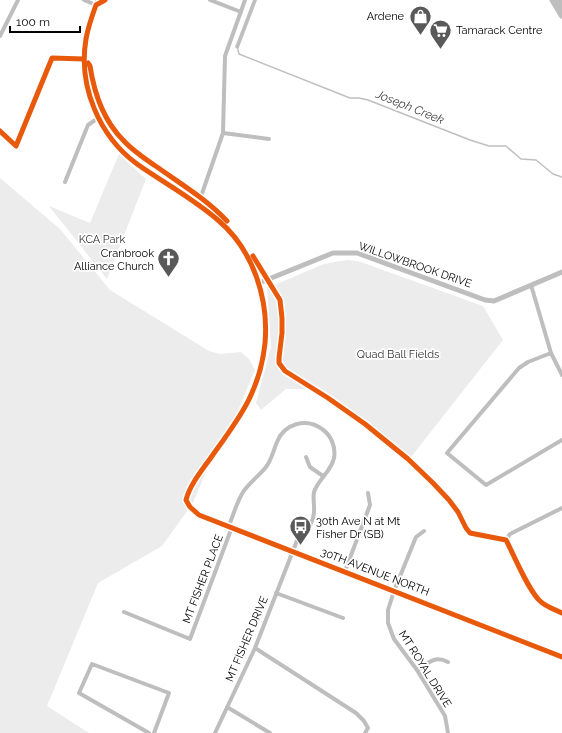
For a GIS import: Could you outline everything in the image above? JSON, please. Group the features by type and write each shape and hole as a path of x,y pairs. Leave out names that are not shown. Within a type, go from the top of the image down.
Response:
{"highway":[{"path":"553,0 562,16"},
{"path":"559,0 562,5"}],"street":[{"path":"0,36 1,30 18,0"},
{"path":"84,0 97,2 90,21 84,59 85,79 91,101 98,118 118,148 136,163 220,221 238,242 250,262 259,283"},
{"path":"210,0 240,12"},
{"path":"198,205 223,133 225,56 245,0"},
{"path":"0,131 16,146 52,58 84,59"},
{"path":"65,182 88,125 98,118"},
{"path":"223,133 268,139"},
{"name":"WILLOWBROOK DRIVE","path":"259,283 333,253 344,252 357,253 485,300 494,301 562,272"},
{"name":"30TH AVENUE NORTH","path":"259,283 264,304 265,342 261,370 256,387 242,414 188,492 186,500 190,508 199,515 562,657"},
{"path":"531,285 551,353 562,375"},
{"path":"551,353 528,362 519,368 447,453 486,485 562,440"},
{"name":"MT FISHER DRIVE","path":"215,733 255,648 298,538 309,528 313,521 313,495 317,485 330,468 334,456 331,438 321,428 309,423 300,423 290,426 282,433 266,467 244,491 230,526"},
{"path":"306,457 310,466 323,476"},
{"path":"345,571 370,505 368,492"},
{"path":"562,508 510,534 506,540 531,588 539,600 562,613"},
{"name":"MT FISHER PLACE","path":"124,612 190,639 230,526"},
{"name":"MT ROYAL DRIVE","path":"424,531 416,537 394,591 388,610 388,623 394,639 417,670 444,716 448,733"},
{"path":"276,593 343,618"},
{"path":"255,648 356,713 364,721 368,728 365,733"},
{"path":"417,670 435,659 440,658 448,662"},
{"path":"150,733 79,693 92,664 169,693 154,733"},
{"path":"227,707 270,733"}],"green space":[{"name":"KCA Park","path":"119,154 146,179 107,279 49,206 90,223"},
{"path":"0,178 60,229 110,290 209,351 220,354 241,352 249,359 255,370 237,413 214,452 193,503 162,546 98,583 47,706 89,733 0,733"},
{"name":"Quad Ball Fields","path":"347,260 358,261 483,306 503,340 411,457 322,389 286,389 261,410 256,403 271,347 267,288 324,264"}],"shaded area":[{"path":"253,0 257,0 238,50 235,47"}],"waterway":[{"name":"Joseph Creek","path":"238,50 239,54 350,98 368,100 489,146 506,146 521,159 536,160 553,174 562,177"}],"cycle path":[{"path":"105,0 96,5 86,39 84,57 85,74 89,92 94,109 102,125 124,153 137,164 199,205 231,233 250,261 261,293 264,309 266,326 265,343 258,376 253,390 247,404 231,429 190,488 186,500 190,507 199,515 562,657"},
{"path":"0,131 16,146 52,58 84,59"},
{"path":"88,63 101,106 116,132 135,151 202,199 227,221"},
{"path":"253,256 280,300 282,333 279,363 285,371 328,398 365,424 408,459 449,500 470,533 506,540 535,596 545,605 562,613"}],"place":[{"name":"Ardene","path":"420,36"},
{"name":"Tamarack Centre","path":"440,50"},
{"name":"Cranbrook Alliance Church","path":"169,278"},
{"name":"30th Ave N at Mt Fisher Dr (SB)","path":"301,546"}]}
